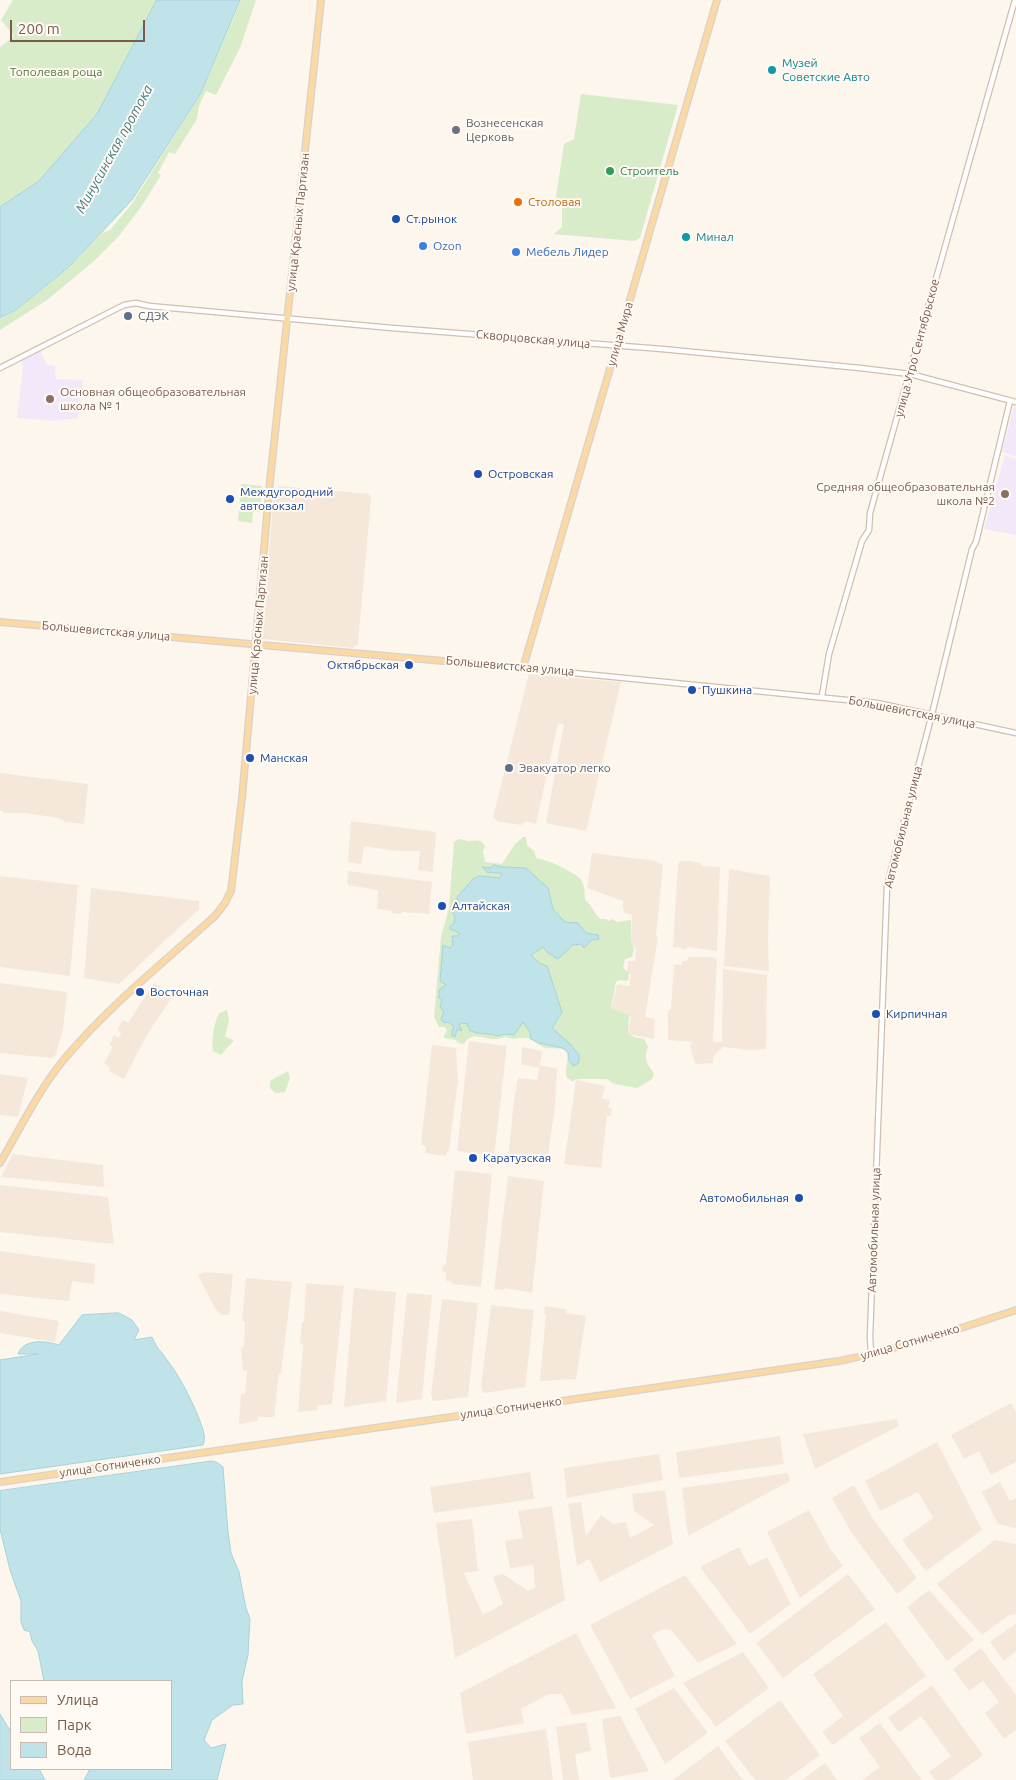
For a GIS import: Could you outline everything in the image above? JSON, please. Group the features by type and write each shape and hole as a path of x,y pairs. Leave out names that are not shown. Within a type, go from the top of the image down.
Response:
{"main road":[{"name":"улица Красных Партизан","path":"0,1163 42,1092 69,1054 125,997 215,916 229,898 233,882 242,798 270,481 321,0"},
{"name":"улица Мира","path":"523,668 718,0"},
{"name":"Большевистская улица","path":"0,622 256,645 363,652 523,668"},
{"name":"улица Сотниченко","path":"0,1482 871,1355 931,1338 1016,1310"}],"street":[{"name":"улица Утро Сентябрьское","path":"822,696 829,654 862,541 869,530 870,514 1015,0"},
{"name":"Скворцовская улица","path":"0,368 124,305 136,303 149,306 288,319 616,347 662,349 910,374 1016,402"},
{"name":"Автомобильная улица","path":"871,1355 870,1336 887,886 1010,401"},
{"name":"Большевистская улица","path":"523,668 822,696 877,703 1016,733"}],"shaded area":[{"name":"Основная общеобразовательная школа № 1","path":"40,350 47,365 55,366 56,379 83,380 78,418 54,421 17,418 23,367 20,360"},
{"path":"1014,406 1016,407 1016,456 1002,452"},
{"name":"Средняя общеобразовательная школа №2","path":"1005,455 1016,459 1016,535 984,529"},
{"path":"279,486 369,494 371,499 358,644 353,648 262,639 274,492"},
{"path":"529,674 621,682 586,831 546,823 564,724 558,723 536,824 526,821 522,825 499,822 493,818"},
{"path":"0,773 88,784 84,824 64,822 53,817 24,813 3,813 3,811 0,811"},
{"path":"351,821 436,832 433,872 418,870 420,851 396,851 364,846 361,864 348,862"},
{"path":"592,853 657,861 657,863 663,864 656,936 658,937 645,1017 655,1019 654,1039 628,1034 631,1017 611,1009 617,984 629,986 631,974 627,973 628,961 635,961 636,949 631,943 632,915 625,913 623,901 587,888"},
{"path":"680,861 700,863 702,866 720,867 717,951 687,947 685,950 673,947 678,864"},
{"path":"729,869 770,876 769,971 724,966"},
{"path":"348,871 432,882 429,914 402,912 401,914 377,909 378,890 347,885"},
{"path":"0,876 78,885 70,976 0,967"},
{"path":"91,888 199,901 199,911 119,984 84,978"},
{"path":"688,957 713,957 717,959 713,1042 722,1042 723,969 767,975 766,1049 750,1050 723,1047 713,1057 713,1063 696,1064 690,1044 692,1042 668,1040 668,1010 671,1010 674,965 682,965 682,961 687,961"},
{"path":"0,983 67,992 63,1030 55,1056 51,1058 0,1053"},
{"path":"154,983 172,995 171,999 148,1033 124,1079 109,1071 111,1068 104,1063 113,1047 109,1045 114,1035 119,1038 121,1033 117,1030 123,1020 128,1023"},
{"path":"469,1041 507,1046 494,1156 457,1151"},
{"path":"432,1045 456,1048 458,1080 449,1151 447,1151 446,1156 425,1153 426,1146 421,1145"},
{"path":"522,1047 542,1051 540,1065 557,1069 555,1105 547,1162 508,1158 518,1078 537,1080 539,1068 521,1064"},
{"path":"0,1074 28,1078 18,1117 0,1115"},
{"path":"576,1080 605,1086 602,1098 610,1100 608,1108 612,1108 611,1116 607,1116 601,1168 564,1164"},
{"path":"13,1154 103,1165 104,1187 1,1177"},
{"path":"455,1170 492,1174 481,1287 453,1284 451,1281 446,1281 446,1273 442,1271 442,1267 446,1264"},
{"path":"508,1176 544,1181 532,1293 505,1288 504,1290 494,1289"},
{"path":"0,1185 108,1197 114,1244 0,1232"},
{"path":"0,1251 95,1264 94,1284 72,1281 69,1301 0,1294"},
{"path":"205,1272 233,1274 229,1315 221,1315 214,1307 198,1275"},
{"path":"246,1278 292,1282 274,1417 258,1417 257,1421 239,1424 241,1394 245,1394 247,1371 243,1370 241,1348 244,1346 245,1322 242,1321"},
{"path":"306,1283 344,1286 332,1404 317,1406 317,1410 298,1412 303,1344 300,1343 302,1322 304,1322"},
{"path":"354,1288 396,1292 386,1401 344,1407"},
{"path":"407,1293 432,1295 422,1399 396,1403"},
{"path":"442,1299 478,1303 468,1397 433,1401 431,1395"},
{"path":"491,1305 534,1310 525,1387 484,1393 482,1391"},
{"path":"545,1306 566,1309 566,1313 586,1316 576,1379 540,1381 546,1315 544,1313"},
{"path":"0,1311 59,1321 55,1342 0,1333"},
{"path":"1011,1403 1016,1412 1016,1462 991,1475 979,1451 964,1459 951,1435"},
{"path":"896,1419 899,1426 815,1469 803,1434"},
{"path":"780,1436 784,1464 679,1478 676,1452"},
{"path":"937,1442 982,1530 926,1571 902,1540 933,1518 918,1492 880,1511 865,1481"},
{"path":"659,1454 663,1480 567,1498 564,1468"},
{"path":"530,1472 534,1499 434,1513 430,1487"},
{"path":"788,1473 790,1481 688,1536 682,1488"},
{"path":"1000,1482 1010,1501 1016,1498 1016,1528 998,1524 982,1492"},
{"path":"854,1485 873,1519 917,1578 897,1594 851,1532 832,1498"},
{"path":"665,1490 673,1544 600,1582 589,1559 577,1566 568,1504 581,1502 586,1536 601,1515 613,1524 626,1522 630,1538 654,1525 634,1511 632,1494"},
{"path":"552,1506 565,1600 455,1658 436,1523 472,1519 478,1571 464,1573 483,1615 503,1604 493,1577 503,1574 528,1591 535,1587 533,1565 510,1568 505,1541 523,1538 518,1511"},
{"path":"809,1510 831,1550 843,1566 800,1598 767,1532"},
{"path":"995,1540 1016,1544 1016,1614 1009,1615 982,1635 937,1584"},
{"path":"739,1547 749,1566 767,1557 791,1604 750,1634 700,1567"},
{"path":"848,1574 875,1609 783,1678 756,1643"},
{"path":"685,1575 737,1644 698,1663 671,1630 663,1629 652,1635 675,1676 630,1699 590,1625"},
{"path":"929,1590 974,1640 947,1661 907,1607"},
{"path":"886,1622 926,1676 833,1745 822,1732 843,1716 813,1674"},
{"path":"1015,1624 1016,1651 1004,1661 990,1642"},
{"path":"576,1633 616,1708 572,1715 562,1694 549,1694 521,1709 524,1723 466,1734 460,1693"},
{"path":"981,1648 1016,1695 1016,1730 1004,1739 985,1713 999,1702 983,1681 969,1691 953,1669"},
{"path":"743,1652 769,1688 716,1727 683,1683"},
{"path":"932,1685 983,1755 949,1780 935,1780 929,1772 951,1756 921,1716 899,1732 888,1718"},
{"path":"674,1688 708,1733 665,1764 635,1709"},
{"path":"780,1700 820,1755 786,1780 755,1780 725,1741"},
{"path":"620,1716 649,1771 610,1778 602,1719"},
{"path":"586,1722 591,1751 575,1754 579,1780 563,1780 556,1727"},
{"path":"880,1723 922,1780 862,1780 880,1767 859,1738"},
{"path":"546,1729 553,1780 473,1780 468,1742"},
{"path":"718,1746 743,1780 674,1779"},
{"path":"825,1763 837,1780 802,1780"}],"green space":[{"name":"Тополевая роща","path":"13,0 157,0 97,114 39,181 0,207 0,47 14,36 1,20"},
{"path":"241,0 256,0 240,48 216,95 206,91 199,106 197,119 175,154 169,152 158,173 161,175 143,204 119,236 93,262 47,300 0,330 0,319 17,310 70,267 102,233 110,230 131,205 202,92"},
{"name":"Строитель","path":"581,94 678,105 640,238 634,241 554,234 562,227 562,204 556,197 564,144 574,139"},
{"path":"241,484 262,486 260,512 253,512 252,523 238,521"},
{"path":"523,837 526,837 527,845 534,851 536,858 557,865 581,880 585,900 600,919 609,921 613,919 617,922 631,920 631,941 634,949 632,957 625,959 623,968 629,973 628,981 619,980 616,982 611,1008 629,1015 628,1033 634,1037 644,1039 648,1047 646,1061 654,1073 652,1079 637,1088 614,1084 607,1079 579,1079 572,1081 566,1075 566,1051 546,1048 528,1038 513,1039 506,1037 492,1039 472,1037 464,1044 456,1040 444,1038 447,1031 445,1027 439,1027 434,1017 441,937 449,908 454,842 459,839 479,841 485,846 483,852 485,862 502,864 515,844"},
{"path":"227,1010 229,1021 225,1037 234,1040 221,1055 213,1051 212,1047 214,1027 219,1013"},
{"path":"288,1071 290,1078 285,1092 275,1093 270,1088 270,1081"}],"water":[{"name":"Минусинская протока","path":"157,0 240,0 201,93 132,200 69,267 16,310 0,318 0,207 39,181 97,114"},
{"path":"494,865 526,868 548,888 553,909 565,922 578,923 586,933 598,935 599,939 592,940 584,948 581,944 573,945 558,959 548,953 543,947 531,955 539,963 547,966 562,1012 552,1028 579,1055 579,1063 573,1066 569,1060 568,1052 563,1048 539,1043 531,1039 530,1032 523,1022 514,1035 504,1034 498,1036 473,1032 469,1030 468,1024 462,1023 459,1025 462,1030 457,1030 455,1037 452,1036 454,1027 449,1022 444,1023 441,1019 444,1012 440,1007 442,999 439,998 439,990 446,985 440,981 443,945 450,948 453,945 452,936 460,934 449,928 454,923 455,917 453,913 458,903 457,897 473,879 479,876 500,878 502,873 488,873 482,867 491,868"},
{"path":"119,1313 132,1320 139,1330 134,1340 152,1337 178,1375 202,1425 203,1445 0,1474 0,1360 38,1354 18,1354 25,1345 30,1343 48,1342 59,1345 82,1315"},
{"path":"213,1461 223,1467 231,1553 239,1572 250,1619 248,1655 242,1681 243,1704 233,1705 212,1720 204,1740 211,1748 226,1744 217,1780 84,1780 88,1770 172,1770 172,1680 44,1680 38,1651 32,1641 30,1632 24,1630 21,1622 21,1601 10,1570 0,1529 0,1491"},
{"path":"0,1714 10,1730 10,1770 40,1770 45,1780 0,1780"}],"place":[{"name":"Музей Советские Авто","path":"772,70"},
{"name":"Вознесенская Церковь","path":"456,130"},
{"name":"Строитель","path":"610,171"},
{"name":"Столовая","path":"518,202"},
{"name":"Ст.рынок","path":"396,219"},
{"name":"Минал","path":"686,237"},
{"name":"Ozon","path":"423,246"},
{"name":"Мебель Лидер","path":"516,252"},
{"name":"СДЭК","path":"128,316"},
{"name":"Основная общеобразовательная школа № 1","path":"50,399"},
{"name":"Островская","path":"478,474"},
{"name":"Средняя общеобразовательная школа №2","path":"1005,494"},
{"name":"Междугородний автовокзал","path":"230,499"},
{"name":"Октябрьская","path":"409,665"},
{"name":"Пушкина","path":"692,690"},
{"name":"Манская","path":"250,758"},
{"name":"Эвакуатор легко","path":"509,768"},
{"name":"Алтайская","path":"442,906"},
{"name":"Восточная","path":"140,992"},
{"name":"Кирпичная","path":"876,1014"},
{"name":"Каратузская","path":"473,1158"},
{"name":"Автомобильная","path":"799,1198"}]}
